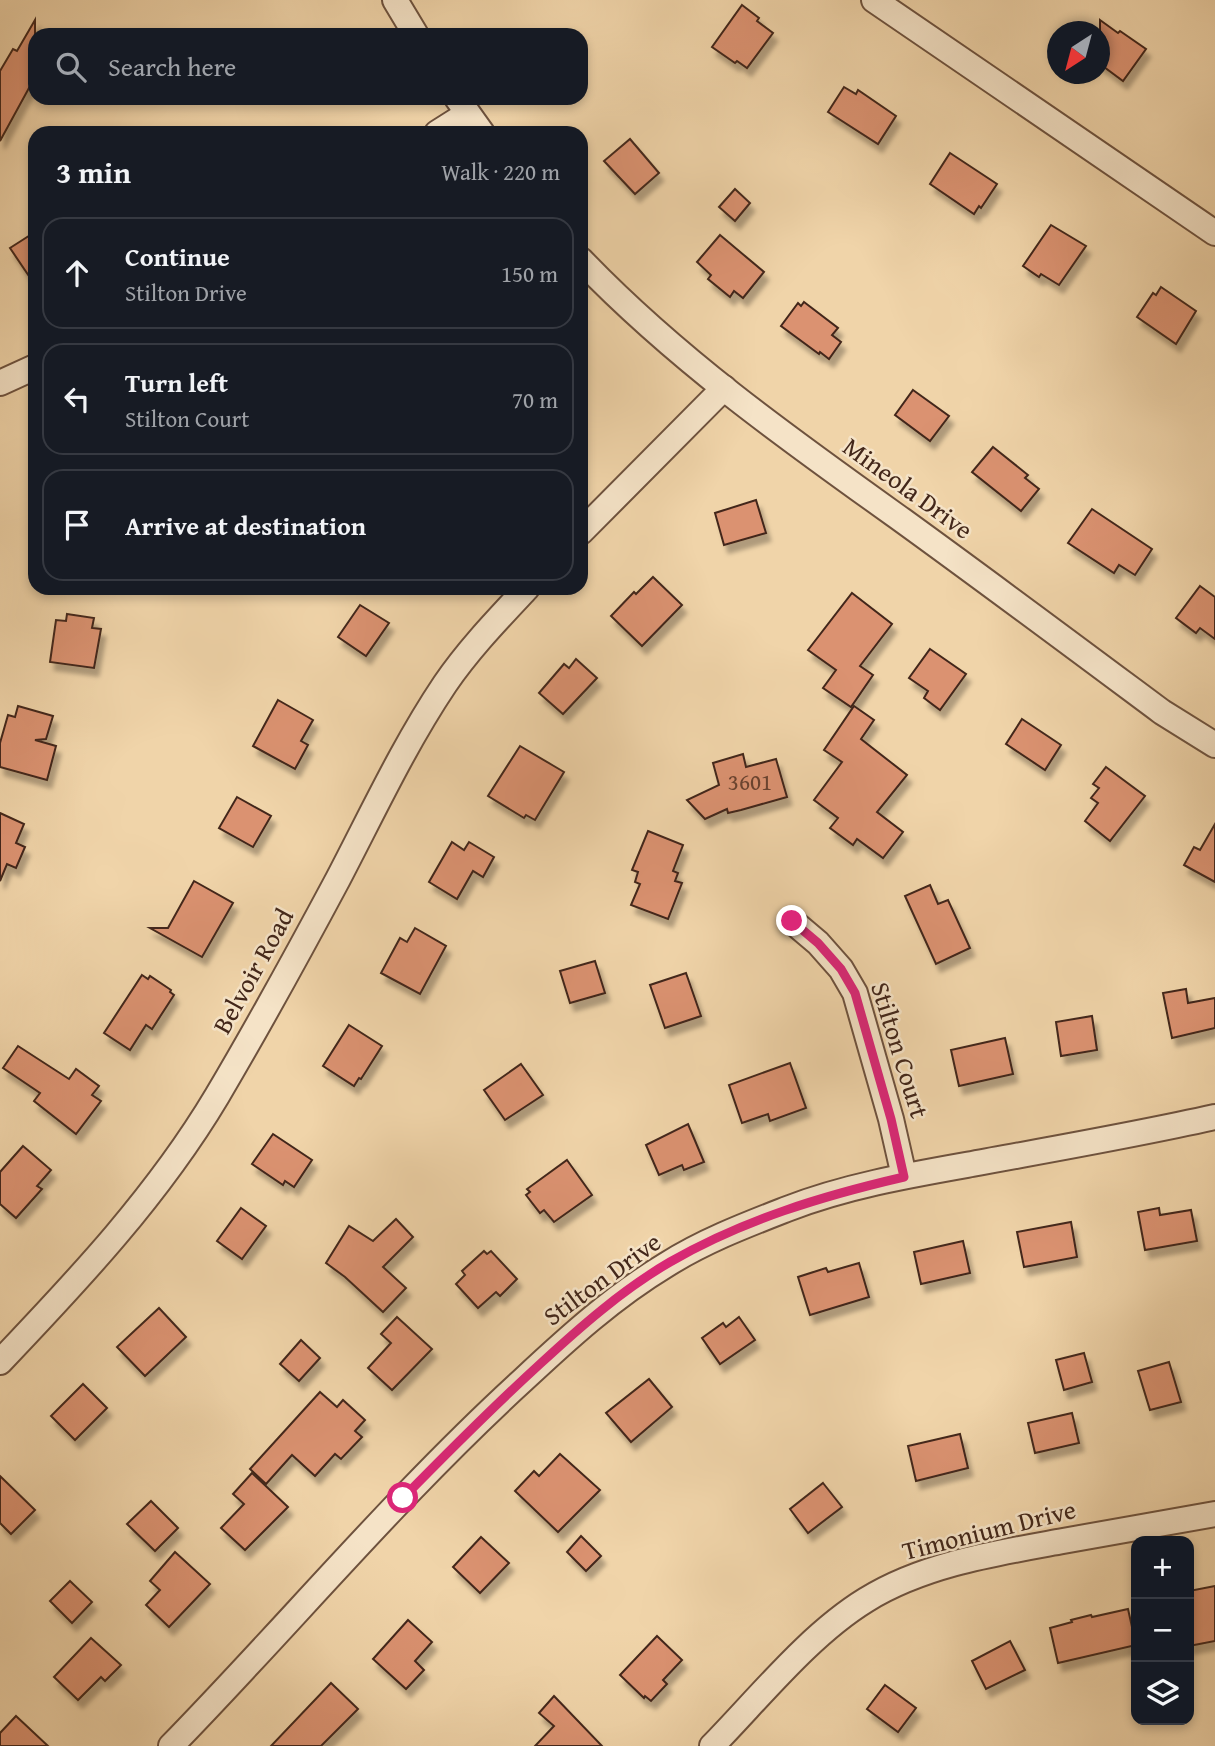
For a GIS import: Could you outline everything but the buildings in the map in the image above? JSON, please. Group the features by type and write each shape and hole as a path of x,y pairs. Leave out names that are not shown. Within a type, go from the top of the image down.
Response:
{"street":[{"path":"395,0 412,28"},
{"path":"874,0 1215,233"},
{"path":"449,126 469,115"},
{"name":"Mineola Drive","path":"588,267 623,304 798,446 1162,712 1215,746"},
{"path":"0,383 28,371"},
{"path":"588,525 724,388"},
{"name":"Belvoir Road","path":"0,1362 124,1227 177,1157 222,1086 445,684 482,635 520,595"},
{"name":"Stilton Court","path":"792,921 818,943 841,969 855,993 891,1119 904,1177"},
{"name":"Stilton Drive","path":"171,1746 475,1423 616,1298 669,1263 724,1234 791,1207 846,1190 1157,1130 1215,1116"},
{"name":"Timonium Drive","path":"712,1746 824,1630 865,1600 896,1584 937,1569 1013,1550 1215,1514"}],"route":[{"path":"403,1498 475,1423 567,1339 616,1298 669,1263 724,1234 791,1207 846,1190 904,1177 891,1119 855,993 841,969 818,943 792,921"}]}
